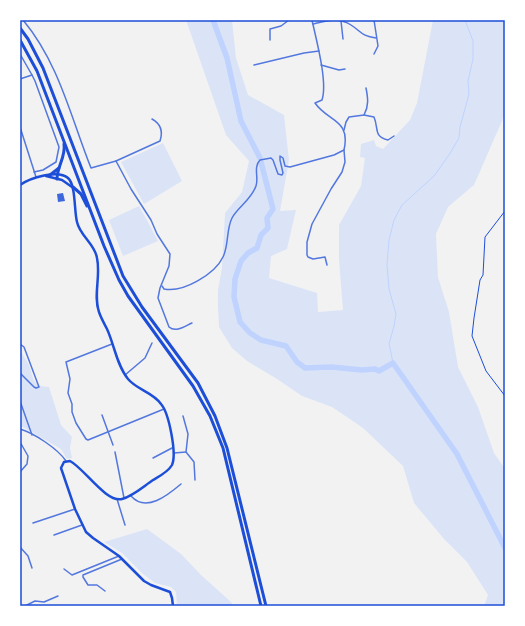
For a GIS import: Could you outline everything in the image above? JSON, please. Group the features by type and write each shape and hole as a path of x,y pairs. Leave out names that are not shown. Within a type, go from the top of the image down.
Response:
{"highway":[{"path":"20,28 33,48 46,74 123,276 142,307 198,383 220,426 227,448 266,606"},
{"path":"20,40 41,80 104,246"},
{"path":"41,80 64,143 64,156 57,174 57,179"},
{"path":"50,175 59,168"},
{"path":"73,187 81,194 119,280 128,296 193,386 210,416 223,448 261,606"}],"main road":[{"path":"20,185 29,179 57,174 68,178 72,183 78,228 95,251 98,259 97,302 99,312 112,344 125,375 132,383 158,400 165,409 174,453 172,465 165,472 130,495 117,499 107,495 72,462 66,460 63,463 62,471 82,525 90,536 119,556 144,581 170,592 173,606"},
{"path":"44,176 57,179 73,187"}],"street":[{"path":"23,20 34,33 59,80 91,168 116,161 160,141 160,127 156,121 152,119"},
{"path":"270,40 270,29 281,26 289,20"},
{"path":"312,20 321,65 323,98 315,103 340,124 344,132 345,139 345,162 342,172 312,224 307,242 308,257 313,259 325,257 327,265"},
{"path":"313,24 331,20 341,20 347,22 363,35 376,38"},
{"path":"341,20 343,39"},
{"path":"374,20 378,46 374,54"},
{"path":"254,65 319,51"},
{"path":"20,54 38,87 59,147 56,162 43,170 34,172"},
{"path":"321,65 340,70 346,69"},
{"path":"20,79 32,75"},
{"path":"364,115 368,103 366,88"},
{"path":"344,132 346,122 349,117 364,115 374,117 377,124 377,133 381,137 388,140 394,136"},
{"path":"20,127 36,177"},
{"path":"162,286 164,289 170,290 188,286 208,273 220,262 223,256 232,217 247,201 255,188 257,177 256,166 260,160 271,158 278,174 282,175 283,173 280,156 283,158 285,166 290,167 334,155 344,150"},
{"path":"116,161 130,189 170,252 171,257 169,266 158,293 158,298 169,327 172,330 176,330 192,323"},
{"path":"43,170 44,176"},
{"path":"125,375 145,358 152,343"},
{"path":"20,344 24,347 39,387 34,387 20,373"},
{"path":"112,344 66,363 70,379 68,395 72,404 72,412 76,423 87,440 165,409"},
{"path":"20,401 32,435"},
{"path":"102,415 113,445"},
{"path":"183,416 188,434 186,452 194,462 195,480"},
{"path":"20,429 58,451 66,460"},
{"path":"20,442 28,456 26,464 20,472"},
{"path":"153,458 173,447"},
{"path":"115,452 124,498"},
{"path":"174,453 186,452"},
{"path":"130,495 136,501 146,503 152,502 169,494 181,484"},
{"path":"117,499 125,526"},
{"path":"34,523 75,508"},
{"path":"54,535 82,525"},
{"path":"20,547 28,556 32,568"},
{"path":"64,569 72,575 119,556"},
{"path":"105,591 97,585 86,584 83,575 122,559"},
{"path":"25,606 35,601 44,602 58,596"}],"path":[{"path":"505,211 485,238 483,275 480,280 472,336 486,371 505,396"}],"shaded area":[{"path":"186,20 232,20 236,58 248,95 284,115 289,160 280,211 296,210 287,249 271,256 269,278 317,293 318,312 343,310 339,260 339,225 361,186 365,158 360,157 361,144 374,140 376,146 383,149 410,120 417,103 433,20 505,20 505,114 474,185 448,207 436,234 438,277 449,312 458,367 478,407 494,453 505,469 505,606 484,606 488,595 467,562 444,539 414,503 403,466 363,428 332,407 302,396 247,361 232,348 219,327 218,290 222,268 225,213 242,192 249,161 226,135"},
{"path":"163,143 182,181 144,204 121,162"},
{"path":"139,206 158,241 123,256 109,220"},
{"path":"20,349 30,367 36,383 49,387 61,425 72,437 70,448 72,458 67,459 61,449 23,427 20,427"},
{"path":"147,529 181,554 201,575 231,602 233,606 177,606 176,592 171,587 155,583 142,573 122,553 104,542"}],"building":[{"path":"63,193 65,201 58,202 57,194"}],"waterway":[{"path":"213,20 227,58 241,121 260,158"},
{"path":"393,363 389,344 396,314 389,289 387,265 389,240 394,220 402,205 434,176 459,138 460,127 469,94 468,81 473,59 473,41 465,20"},
{"path":"261,162 273,209 267,218 268,228 261,235 257,248 248,253 241,261 235,279 234,297 240,322 250,333 261,340 286,346 297,362 305,368 331,367 362,370 375,369 379,371 393,363 457,454 505,548"}]}
